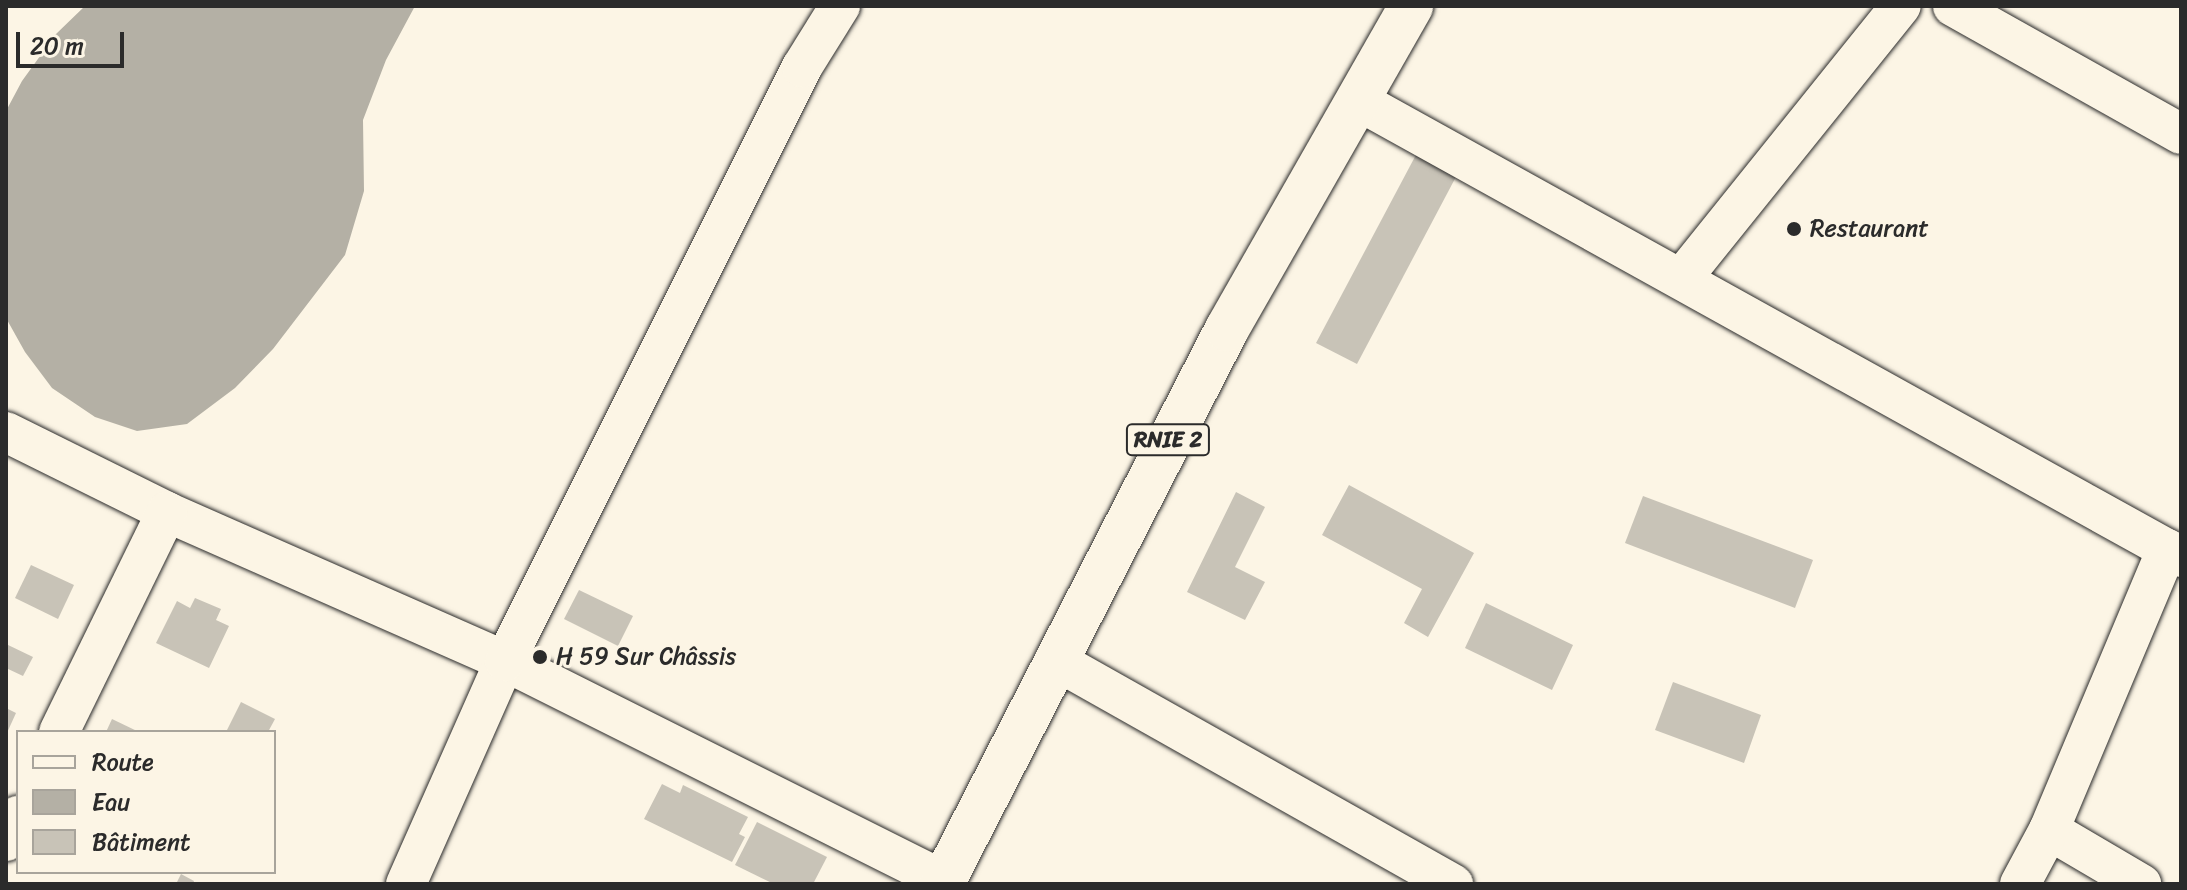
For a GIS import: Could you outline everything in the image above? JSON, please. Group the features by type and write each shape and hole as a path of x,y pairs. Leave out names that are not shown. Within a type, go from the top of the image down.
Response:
{"main road":[{"name":"RNIE 2","path":"943,882 1227,329 1411,6"}],"street":[{"path":"406,884 505,661 802,67 840,6"},
{"path":"1682,278 1901,6"},
{"path":"1953,6 2181,134"},
{"path":"1357,100 2174,553 2049,830 2020,884"},
{"path":"6,432 167,512 505,661 943,882"},
{"path":"60,730 167,512"},
{"path":"1055,660 1453,884"},
{"path":"6,841 16,820"},
{"path":"2049,830 2141,884"}],"water":[{"path":"85,6 415,6 386,60 363,120 364,191 345,255 273,349 235,388 187,424 137,431 95,417 52,388 25,352 6,318 6,111 22,81 56,34"}],"building":[{"path":"1418,151 1458,173 1357,364 1316,343"},
{"path":"1349,485 1474,553 1428,637 1404,623 1422,589 1322,535"},
{"path":"1236,492 1265,507 1235,567 1265,582 1245,620 1187,592"},
{"path":"1643,496 1813,560 1795,608 1625,543"},
{"path":"31,565 74,585 58,619 15,598"},
{"path":"579,590 633,616 618,646 564,619"},
{"path":"195,598 221,609 216,620 229,626 209,668 156,643 177,601 190,608"},
{"path":"1486,603 1573,645 1552,690 1465,648"},
{"path":"6,644 33,657 23,676 6,668"},
{"path":"1673,682 1761,715 1744,763 1655,730"},
{"path":"241,702 275,719 269,730 227,730"},
{"path":"6,708 16,713 6,735"},
{"path":"112,719 135,730 107,730"},
{"path":"662,784 680,793 683,785 748,817 739,834 745,837 732,862 644,819"},
{"path":"757,822 827,857 813,884 774,884 735,865"},
{"path":"181,874 194,881 193,884 176,884"}],"place":[{"name":"Restaurant","path":"1794,229"},
{"name":"H 59 Sur Châssis","path":"540,657"}]}
